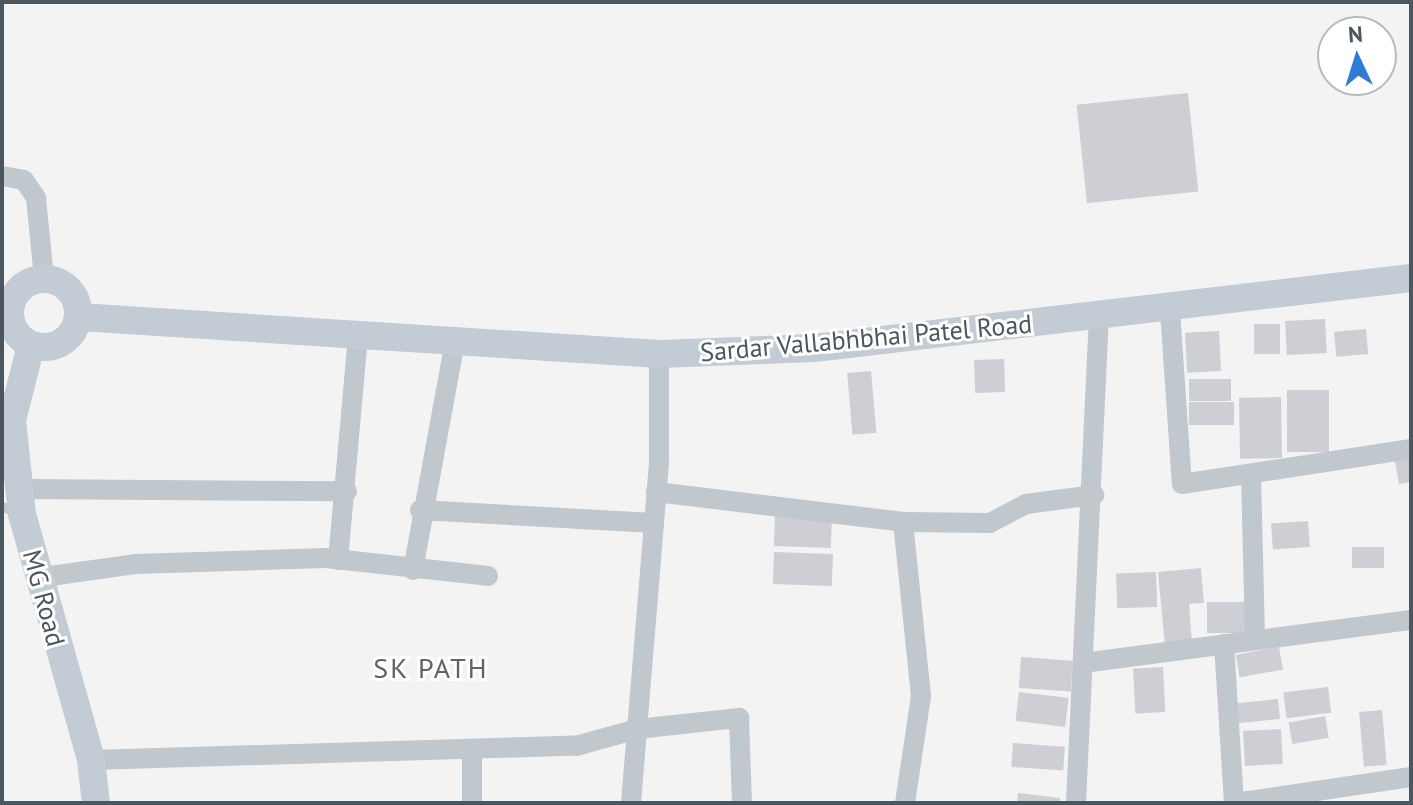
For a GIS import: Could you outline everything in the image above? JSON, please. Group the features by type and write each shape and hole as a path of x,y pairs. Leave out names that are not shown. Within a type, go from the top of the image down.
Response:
{"street":[{"path":"2,176 24,180 36,198 44,278"},
{"path":"44,278 70,291 79,317 62,342 31,345 15,332 10,311 19,289 44,278"},
{"name":"Sardar Vallabhbhai Patel Road","path":"79,317 659,354 814,348 1170,310 1411,278"},
{"path":"1170,310 1182,484 1411,449"},
{"path":"1076,803 1094,495 1099,317"},
{"path":"338,560 347,491 358,335"},
{"path":"413,570 420,510 455,342"},
{"name":"MG Road","path":"31,345 12,420 15,503 91,760 96,803"},
{"path":"631,803 656,492 659,354"},
{"path":"1251,474 1255,640"},
{"path":"15,503 347,491"},
{"path":"656,492 903,522 990,523 1026,504 1094,495"},
{"path":"420,510 654,523"},
{"path":"903,522 921,696 905,803"},
{"path":"36,578 135,564 338,560 488,576"},
{"path":"1083,663 1411,620"},
{"path":"1224,644 1234,803 1411,777"},
{"path":"91,760 472,752 576,746 637,729 739,718 742,803"},
{"path":"472,752 472,803"}],"building":[{"path":"1188,93 1198,191 1087,203 1077,105"},
{"path":"1325,319 1327,353 1287,355 1285,321"},
{"path":"1254,324 1280,324 1280,354 1254,354"},
{"path":"1366,329 1368,354 1336,357 1334,332"},
{"path":"1219,331 1221,371 1187,373 1185,333"},
{"path":"1004,359 1005,392 975,393 974,360"},
{"path":"871,371 876,433 852,435 847,373"},
{"path":"1189,379 1231,379 1231,401 1189,401"},
{"path":"1287,390 1329,390 1329,452 1287,452"},
{"path":"1281,397 1282,458 1240,459 1239,398"},
{"path":"1189,402 1234,402 1234,425 1189,425"},
{"path":"1411,459 1411,482 1399,484 1395,461"},
{"path":"775,514 832,516 831,548 774,546"},
{"path":"1308,521 1310,547 1273,550 1271,524"},
{"path":"1352,547 1384,547 1384,568 1352,568"},
{"path":"774,552 833,554 832,586 773,584"},
{"path":"1201,568 1204,603 1189,604 1192,643 1165,646 1158,572"},
{"path":"1156,572 1157,607 1117,608 1116,573"},
{"path":"1207,602 1249,602 1249,633 1207,633"},
{"path":"1279,647 1283,670 1240,677 1236,655"},
{"path":"1021,657 1073,661 1071,692 1019,688"},
{"path":"1163,667 1165,712 1135,714 1133,669"},
{"path":"1328,687 1331,713 1287,718 1283,692"},
{"path":"1019,692 1069,698 1065,727 1015,721"},
{"path":"1278,699 1280,719 1236,723 1234,704"},
{"path":"1382,710 1387,765 1364,767 1359,712"},
{"path":"1325,716 1329,738 1292,744 1289,722"},
{"path":"1281,729 1283,764 1245,766 1243,731"},
{"path":"1013,743 1065,747 1063,771 1011,767"},
{"path":"1018,793 1060,798 1060,803 1017,803"}],"district":[{"name":"SK PATH","path":"431,668"}]}
